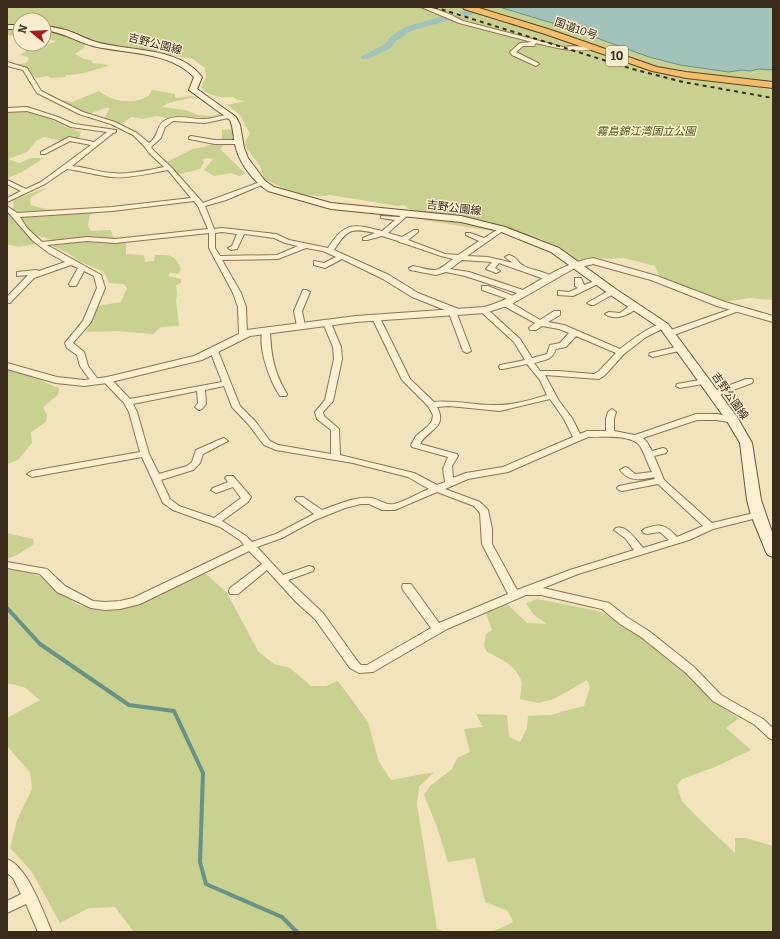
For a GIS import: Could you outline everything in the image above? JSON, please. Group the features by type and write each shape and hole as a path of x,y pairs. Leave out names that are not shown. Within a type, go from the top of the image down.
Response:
{"highway":[{"name":"国道10号","path":"467,7 665,71 773,85"},
{"name":"国道10号","path":"475,7 563,34 655,65 693,73 773,81"}],"main road":[{"name":"吉野公園線","path":"52,29 65,31 95,44 132,49 181,62 191,68 198,77 193,90 230,116 236,125 238,142 244,158 262,183 280,193 331,206 403,217 473,220 502,228 549,247 635,306 667,330 733,420 746,443 754,500 758,515 773,552"}],"street":[{"path":"423,7 462,22 563,49"},
{"path":"536,64 519,57 513,52 522,44 563,49 572,47 581,50 594,47"},
{"path":"7,64 25,69 39,92 81,113 113,123 135,134 148,146 151,152 169,168 201,205 212,230 212,248 237,293 242,307 244,335"},
{"path":"7,110 27,109 56,118 73,126 111,132 124,129"},
{"path":"148,146 157,142 160,137 162,126 169,121 184,118 205,121 230,116"},
{"path":"7,200 43,183 111,132"},
{"path":"43,153 69,138 96,144"},
{"path":"191,138 215,142 238,142"},
{"path":"66,167 86,169 112,175 150,172 169,168"},
{"path":"7,182 26,191"},
{"path":"201,205 215,202 243,189 262,183"},
{"path":"16,215 112,209 195,199"},
{"path":"7,208 14,212 25,228 41,244 71,262 97,275 102,288 87,322 69,343 70,346 81,354 84,366 96,382"},
{"path":"382,217 403,217"},
{"path":"365,240 381,234 403,217"},
{"path":"413,268 436,273 444,270 460,256 502,228"},
{"path":"330,251 335,234 351,229 381,234 443,256 460,256 497,261 550,278"},
{"path":"41,244 87,239 115,241 154,236 173,236 212,230 276,236 287,242 330,251 386,277 415,295 455,313 467,351"},
{"path":"401,240 416,231"},
{"path":"231,248 235,248 241,232"},
{"path":"468,234 483,240"},
{"path":"218,258 278,257 306,245"},
{"path":"441,249 460,256"},
{"path":"317,263 325,266 341,257"},
{"path":"509,257 514,260 520,268"},
{"path":"496,271 490,269 497,261"},
{"path":"7,366 63,381 84,383 96,382 190,360 214,351 244,335 327,323 483,310 514,298 574,265 593,261 654,278 706,298 773,319"},
{"path":"7,301 31,276 37,272 71,262"},
{"path":"73,284 82,268"},
{"path":"444,270 466,274 514,298 536,325 561,327 621,352"},
{"path":"20,274 32,271 37,272"},
{"path":"578,280 579,286 583,288"},
{"path":"566,295 598,282"},
{"path":"485,288 514,298"},
{"path":"301,326 298,311 306,292"},
{"path":"592,303 613,292"},
{"path":"609,314 621,315 635,306"},
{"path":"538,373 558,373 596,377 602,373 621,352 643,335 667,330 740,309"},
{"path":"483,310 517,341 529,362 544,379 554,402 568,418 578,438"},
{"path":"536,325 557,314"},
{"path":"376,318 406,380 432,405 437,415 436,422 419,438 415,445 454,456 447,465 447,473 450,484"},
{"path":"327,323 337,347 338,359 329,401 320,412 320,417 335,429 336,458"},
{"path":"266,331 267,353 271,374 282,394"},
{"path":"503,367 545,358 550,355 553,348 563,345 574,333"},
{"path":"653,355 680,348"},
{"path":"214,351 236,407 252,423 267,443 276,448 353,460 412,475 437,489 477,504 485,512 487,544 517,594"},
{"path":"107,380 128,402 133,412 145,454 166,501 176,508 223,525 243,538 300,599 319,616 354,665 359,668 369,669 438,629 517,594 574,572 675,541 710,527 758,515"},
{"path":"680,386 705,381"},
{"path":"714,394 748,381"},
{"path":"128,402 227,383"},
{"path":"199,407 202,404 201,388"},
{"path":"432,405 444,403 470,407 499,408 520,405 552,396"},
{"path":"610,434 610,419 612,412"},
{"path":"635,438 696,417 717,417 733,420"},
{"path":"7,565 43,571 61,589 91,604 105,606 136,601 251,546 279,536 321,514 342,506 361,501 371,501 382,507 395,508 466,476 505,470 587,434 610,434 635,438 644,444 658,477 710,527"},
{"path":"156,478 190,468 196,463 199,452 224,441"},
{"path":"648,455 663,451"},
{"path":"32,474 145,454"},
{"path":"625,470 627,474 632,477 658,477"},
{"path":"622,488 658,477"},
{"path":"215,522 245,500 246,497 232,481 216,490"},
{"path":"300,499 321,514"},
{"path":"647,531 657,527 664,528 675,541"},
{"path":"619,530 628,536 640,551"},
{"path":"234,591 268,564"},
{"path":"282,579 309,569"},
{"path":"406,587 438,629"},
{"path":"517,594 541,591 605,606 624,621 645,634 690,670 717,698 759,722 773,735"},
{"path":"7,865 17,874 29,896 45,932"},
{"path":"7,907 29,896"}],"green space":[{"name":"霧島錦江湾国立公園","path":"7,7 773,7 773,300 749,298 725,302 660,278 655,266 624,258 608,259 592,257 576,261 562,249 541,239 424,220 404,205 397,206 330,195 313,196 288,190 264,179 260,166 245,146 246,140 250,134 240,115 227,105 246,101 237,100 233,97 216,96 201,88 206,76 205,68 193,59 132,48 85,43 84,48 75,54 84,59 91,60 93,63 109,65 88,72 66,75 65,77 50,78 48,76 37,78 26,70 15,65 26,63 29,60 28,57 20,55 24,52 52,52 52,43 57,41 52,40 52,12 12,12 12,35 7,35"},
{"path":"152,90 175,94 176,98 195,97 168,103 162,107 185,110 198,115 211,116 219,114 224,116 210,119 195,117 175,120 157,116 143,119 132,117 119,125 104,119 109,109 108,107 88,114 62,100 72,102 99,91 109,97 122,101 134,101 148,96"},
{"path":"7,109 17,109 31,112 81,132 79,139 68,137 62,141 44,137 36,141 27,152 8,159 19,163 31,158 44,158 22,172 7,178"},
{"path":"234,129 235,140 220,149 246,174 239,176 231,173 214,176 204,170 213,159 206,158 202,160 204,162 200,169 176,175 167,162 193,149 204,147 222,140 222,130"},
{"path":"51,186 33,196 30,200 31,205 55,210 96,208 101,210 90,215 88,225 91,231 111,230 113,237 126,239 126,254 144,255 145,262 154,261 155,255 172,256 175,258 181,270 178,274 170,273 168,276 181,279 181,283 176,285 179,326 161,327 153,334 117,331 86,332 97,306 121,302 127,288 124,284 109,283 104,272 79,261 66,252 52,246 59,242 36,236 36,244 19,247 7,244 7,210 14,207 13,200"},
{"path":"455,206 485,210 479,220 430,215 432,210 453,211"},
{"path":"7,368 31,373 46,383 59,388 58,395 43,407 47,415 46,422 31,432 32,443 18,460 7,464"},
{"path":"7,533 33,539 34,544 17,555 7,559"},
{"path":"7,569 26,572 46,578 77,605 112,610 137,606 205,573 227,593 258,651 274,664 290,668 311,686 326,686 338,681 368,722 379,762 391,780 434,772 419,787 417,804 437,929 446,932 134,932 115,907 89,908 60,923 32,872 10,848 17,820 32,789 30,772 7,746 7,718 40,700 24,687 7,683"},
{"path":"537,599 611,615 644,637 726,709 739,718 726,728 751,750 715,767 682,779 677,785 682,801 735,853 735,838 746,838 773,846 773,932 492,932 513,922 508,911 485,902 475,858 448,862 437,827 424,795 430,786 452,769 457,758 470,752 464,729 483,727 476,714 507,715 509,737 520,742 527,728 528,716 550,715 584,706 590,687 587,680 554,699 538,703 520,699 522,684 515,670 507,663 487,652 484,646 486,634 492,630 485,610 504,601 527,623 547,624 533,614 526,603"}],"water":[{"path":"499,7 773,7 773,70 759,69 729,72 680,65 649,57 572,29"}],"waterway":[{"path":"465,13 471,12"},
{"path":"365,57 388,46 393,39 408,29 450,17"},
{"path":"7,608 40,644 129,705 174,711 203,773 200,862 206,884 282,917 297,932"}],"railway":[{"path":"434,7 629,68 683,82 773,98"}]}
